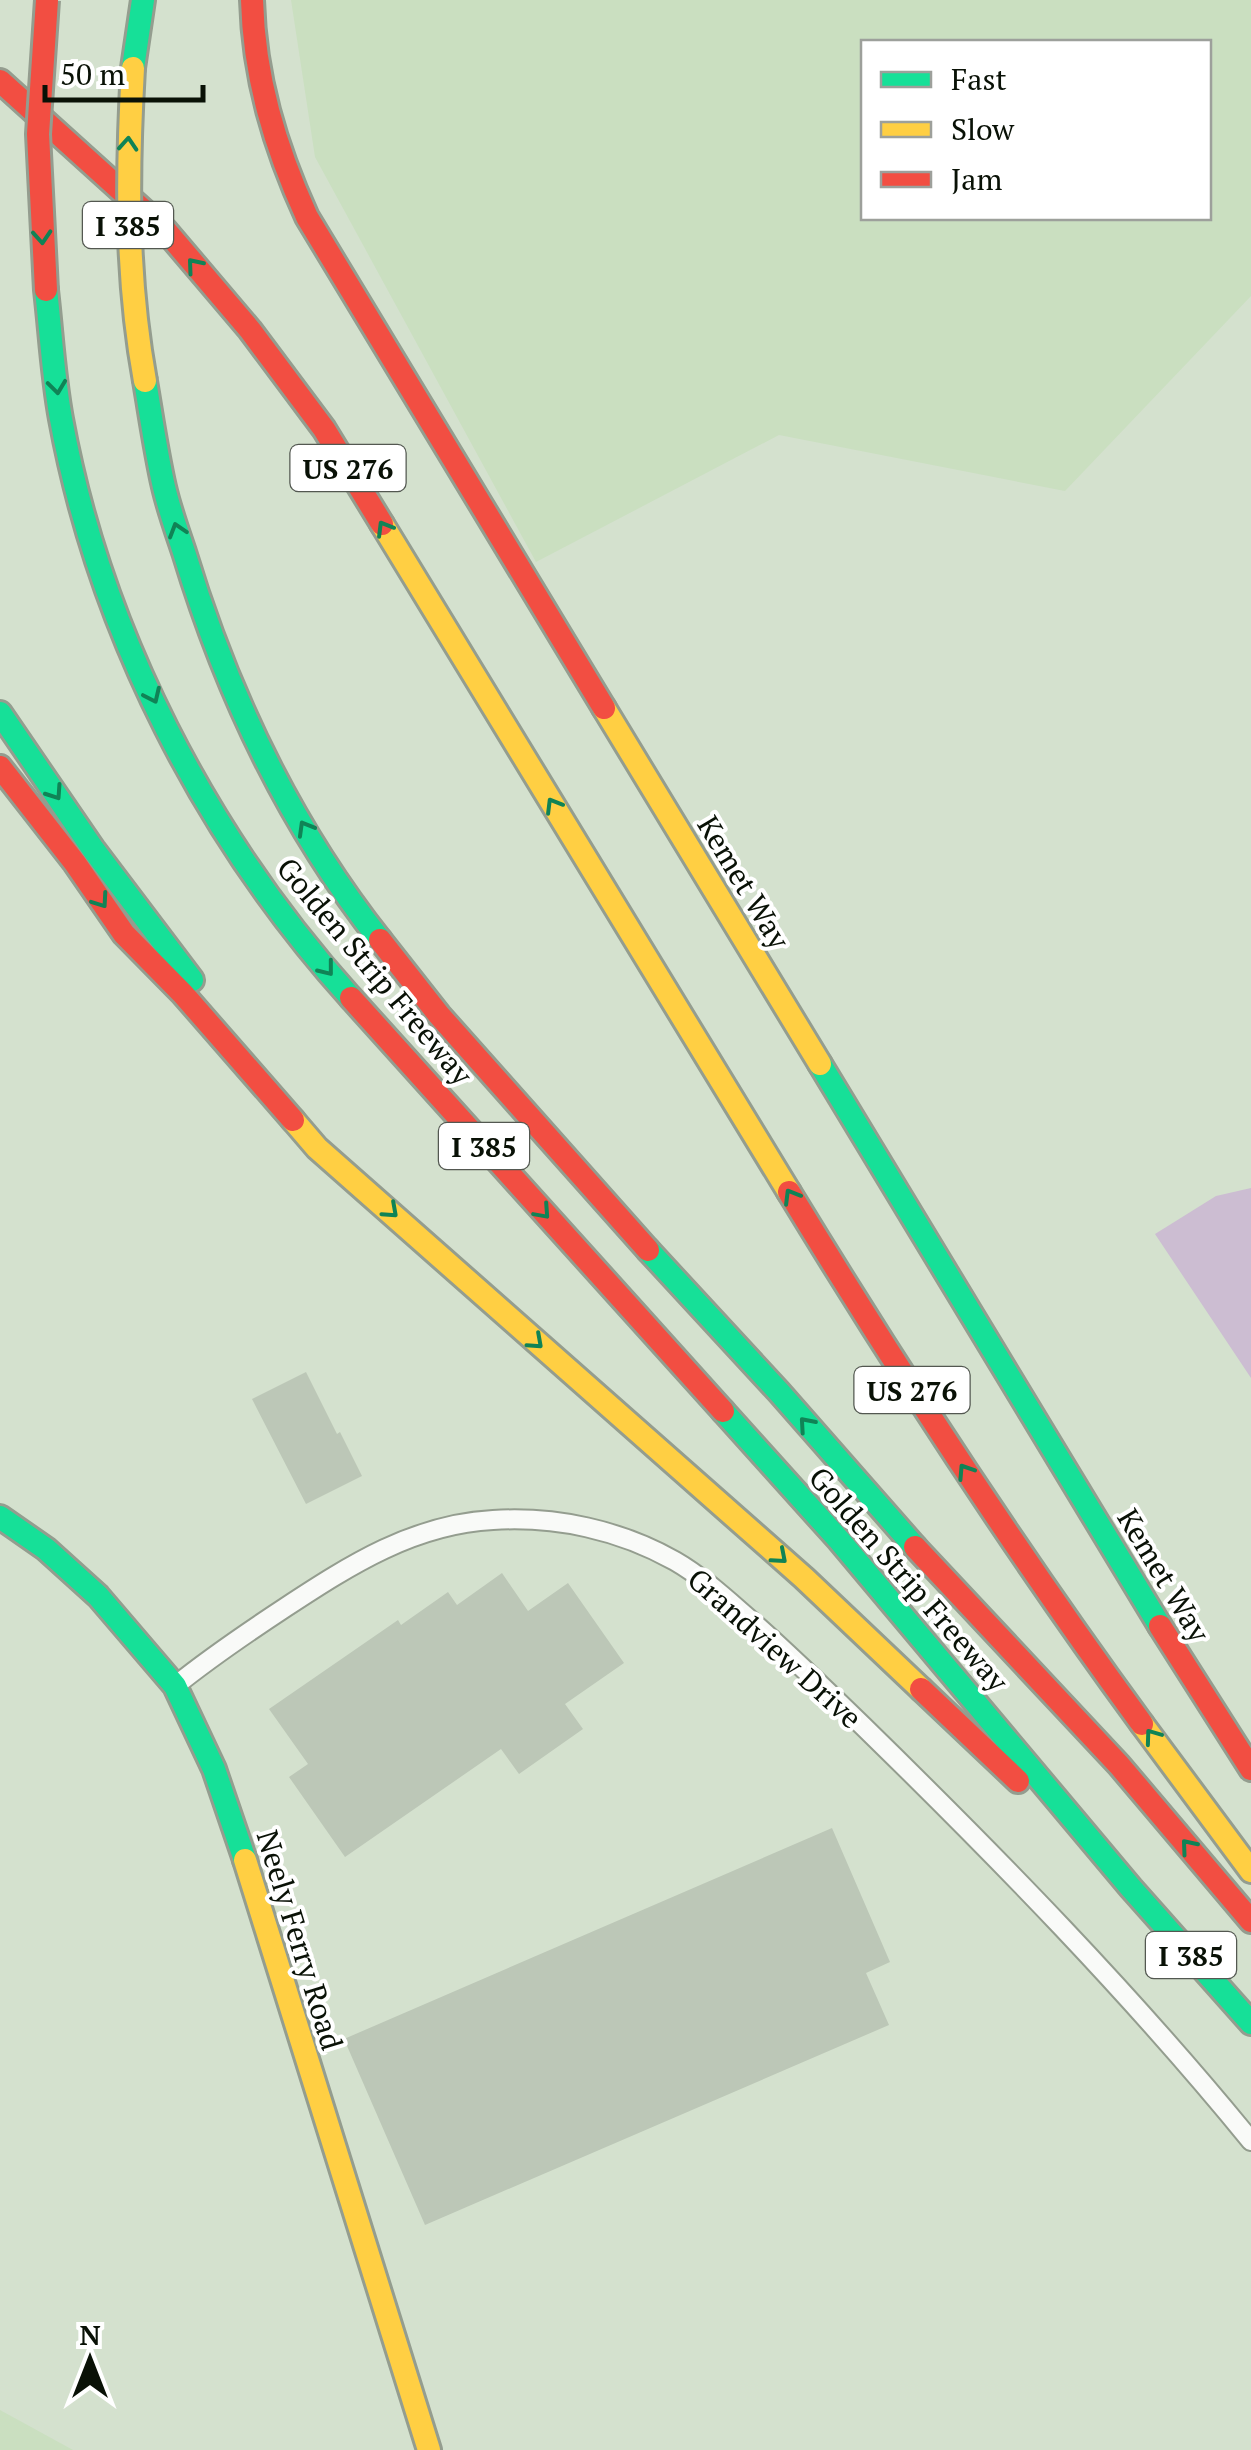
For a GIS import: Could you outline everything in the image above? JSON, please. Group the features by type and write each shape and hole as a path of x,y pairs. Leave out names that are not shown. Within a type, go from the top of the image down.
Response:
{"main road":[{"name":"Golden Strip Freeway","path":"47,0 38,134 46,290 61,417 72,470 95,550 152,696 232,843 338,983 839,1540 1130,1888 1251,2023"},
{"name":"Golden Strip Freeway","path":"143,0 126,160 130,273 138,350 164,486 200,605 242,711 293,807 344,894 440,1015 950,1587 1119,1765 1251,1921"},
{"name":"Kemet Way","path":"252,0 267,115 286,174 307,217 1251,1770"},
{"name":"US 276","path":"0,85 166,231 250,330 324,429 864,1315 980,1494 1251,1871"},
{"path":"0,712 93,849 317,1148"},
{"path":"0,767 124,934 183,994 317,1148 804,1578 1130,1888"},
{"name":"Neely Ferry Road","path":"0,1517 46,1549 98,1596 175,1686 214,1769 429,2450"}],"street":[{"name":"Grandview Drive","path":"175,1686 214,1654 338,1574 388,1546 424,1532 463,1523 525,1519 586,1526 642,1545 714,1588 783,1648 933,1794 1045,1908 1251,2141"}],"shaded area":[{"path":"291,0 1251,0 1251,296 1065,491 779,435 536,562 315,157"},
{"path":"1251,1188 1251,1378 1155,1234 1216,1196"},
{"path":"0,2410 73,2450 0,2450"}],"building":[{"path":"306,1372 362,1476 306,1504 252,1399"},
{"path":"502,1573 528,1611 568,1583 624,1663 565,1704 583,1729 519,1774 501,1749 345,1857 289,1777 308,1764 269,1709 398,1620 401,1625 448,1592 457,1605"},
{"path":"832,1828 890,1962 866,1973 889,2025 425,2225 344,2039"}],"traffic: fast":[{"path":"133,68 143,0"},
{"path":"46,290 58,403 79,498 102,577 132,653 166,728 250,870 351,998"},
{"path":"145,381 168,503 201,604 241,706 317,851 380,940"},
{"path":"0,713 93,849 192,980"},
{"path":"820,1064 1160,1626"},
{"path":"648,1250 915,1547"},
{"path":"723,1411 839,1540 1131,1888 1251,2023"},
{"path":"0,1517 46,1549 98,1596 175,1686 214,1769 245,1860"}],"traffic: slow":[{"path":"133,68 130,225 134,303 145,381"},
{"path":"382,524 789,1192"},
{"path":"604,708 820,1064"},
{"path":"293,1120 317,1148 804,1578 921,1689"},
{"path":"1142,1724 1251,1871"},
{"path":"245,1860 429,2450"}],"traffic: jam":[{"path":"46,290 38,134 47,0"},
{"path":"252,0 257,57 268,111 307,217 604,708"},
{"path":"0,81 166,231 250,330 324,429 382,524"},
{"path":"0,767 124,934 183,994 293,1120"},
{"path":"380,940 439,1015 648,1250"},
{"path":"351,998 723,1411"},
{"path":"789,1192 960,1462 1142,1724"},
{"path":"915,1547 1119,1765 1251,1921"},
{"path":"1160,1626 1251,1769"},
{"path":"921,1689 1018,1781"}]}
